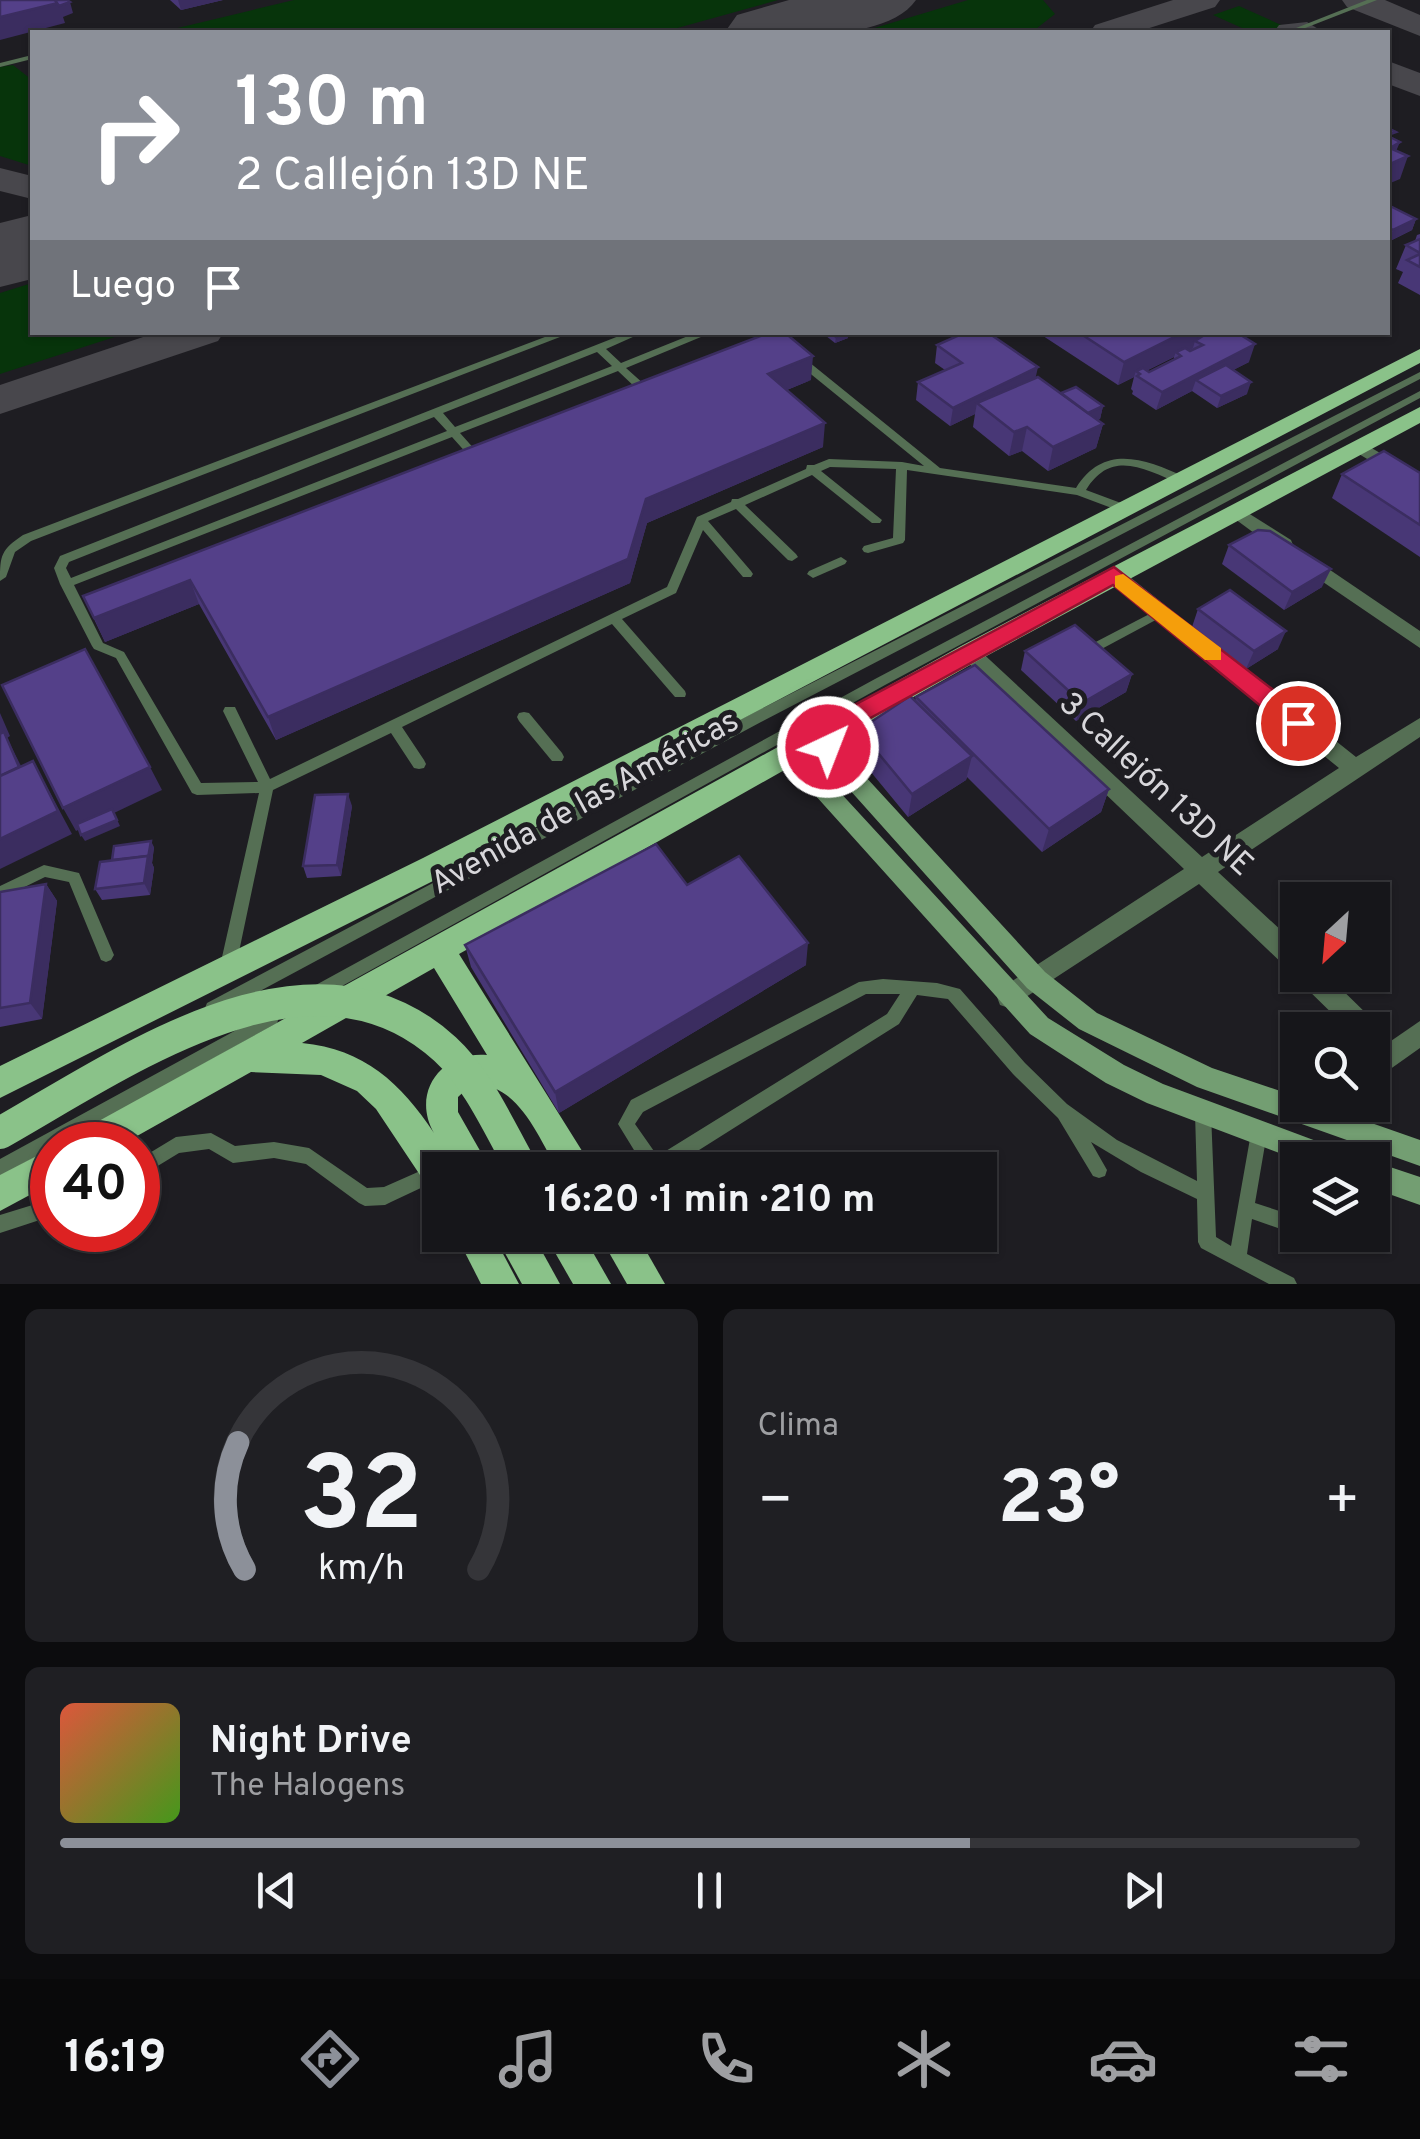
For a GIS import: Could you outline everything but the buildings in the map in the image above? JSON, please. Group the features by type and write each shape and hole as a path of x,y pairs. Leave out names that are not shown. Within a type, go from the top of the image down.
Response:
{"main road":[{"name":"Avenida de las Américas","path":"0,1084 228,966 433,867 1420,355"},
{"name":"Avenida de las Américas","path":"131,1122 442,952 770,762 1114,574 1420,414"},
{"path":"442,952 566,1152"},
{"path":"0,1133 173,1041 241,1011 296,998 346,998 400,1014 442,1046 460,1066 512,1152"},
{"path":"245,1059 314,1056 368,1077 390,1094 427,1152"},
{"path":"464,1152 439,1104 448,1083 467,1070 488,1068 514,1080 531,1095"},
{"path":"0,1194 30,1177"},
{"path":"484,1252 502,1284"},
{"path":"523,1252 542,1284"},
{"path":"573,1252 592,1284"},
{"path":"631,1252 647,1284"}],"street":[{"path":"1360,447 1420,485"},
{"path":"1237,512 1420,641"},
{"path":"1114,574 1353,767"},
{"name":"3 Callejón 13D NE","path":"970,653 1280,944"},
{"path":"838,725 828,740 832,754 1036,980 1118,1039 1206,1078 1280,1099"},
{"path":"1009,997 1206,871 1353,767 1420,726"},
{"path":"770,762 790,761 805,769 1009,997 1079,1054 1203,1113 1284,1142"},
{"path":"1327,992 1348,1012"},
{"path":"1390,1048 1420,1033"},
{"path":"1347,1122 1420,1154"},
{"path":"1390,1181 1420,1192"}],"lane":[{"path":"1295,30 1373,0"},
{"path":"0,65 30,58"},
{"path":"0,578 7,554 20,541 560,335"},
{"path":"632,335 67,556 60,565 66,584 99,648 120,655 197,789 267,787 672,590 701,520 811,468 829,463 902,466 1078,492 1125,509"},
{"path":"66,584 700,335"},
{"path":"599,348 642,387"},
{"path":"789,351 938,472"},
{"name":"Avenida de las Américas","path":"0,1117 1420,375"},
{"path":"624,394 660,380"},
{"name":"Avenida de las Américas","path":"0,1168 456,914 1420,394"},
{"path":"435,411 473,454"},
{"path":"455,461 490,447"},
{"path":"1078,492 1086,476 1125,458 1145,462 1180,480"},
{"path":"868,550 899,540 902,466"},
{"path":"811,468 876,520"},
{"path":"736,502 792,557"},
{"path":"701,520 748,574"},
{"path":"813,574 841,561"},
{"path":"78,610 96,603"},
{"path":"1092,649 1161,612"},
{"path":"615,619 680,694"},
{"path":"228,966 267,787 230,710"},
{"path":"524,717 557,757"},
{"path":"395,728 419,764"},
{"path":"0,893 44,870 74,876 106,955"},
{"path":"442,952 440,934 456,914"},
{"path":"642,1152 626,1124 636,1106 864,987 888,984 910,991 955,994 1028,1079 1062,1111 1139,1163 1202,1193"},
{"path":"684,1152 893,1019 910,991"},
{"path":"179,1070 245,1059"},
{"path":"1062,1111 1099,1170"},
{"path":"1203,1113 1206,1242 1288,1284"},
{"path":"1238,1258 1259,1133"},
{"path":"160,1156 176,1145 196,1140 211,1141 233,1155 274,1150 309,1156 366,1197 385,1196 422,1180"},
{"path":"1245,1208 1280,1220"},
{"path":"0,1224 30,1215"}],"green space":[{"path":"294,0 778,0 670,30 169,30"},
{"path":"968,0 1043,0 1055,14 1035,30 868,30"},
{"path":"1239,6 1288,28 1247,30 1213,15"},
{"path":"13,65 30,78 30,165 0,156 0,67"},
{"path":"30,284 30,335 121,335 0,374 0,293"}],"taxiway":[{"path":"1112,30 1204,0"},
{"path":"1358,0 1420,26"},
{"path":"1390,72 1420,86"},
{"path":"0,179 30,187"},
{"path":"0,400 194,335"}],"runway":[{"path":"773,30 877,0"},
{"path":"0,256 30,247"}],"slow traffic":[{"path":"1123,582 1213,654"}],"route":[{"path":"828,747 830,734 838,725 1114,574 1298,723"}]}
